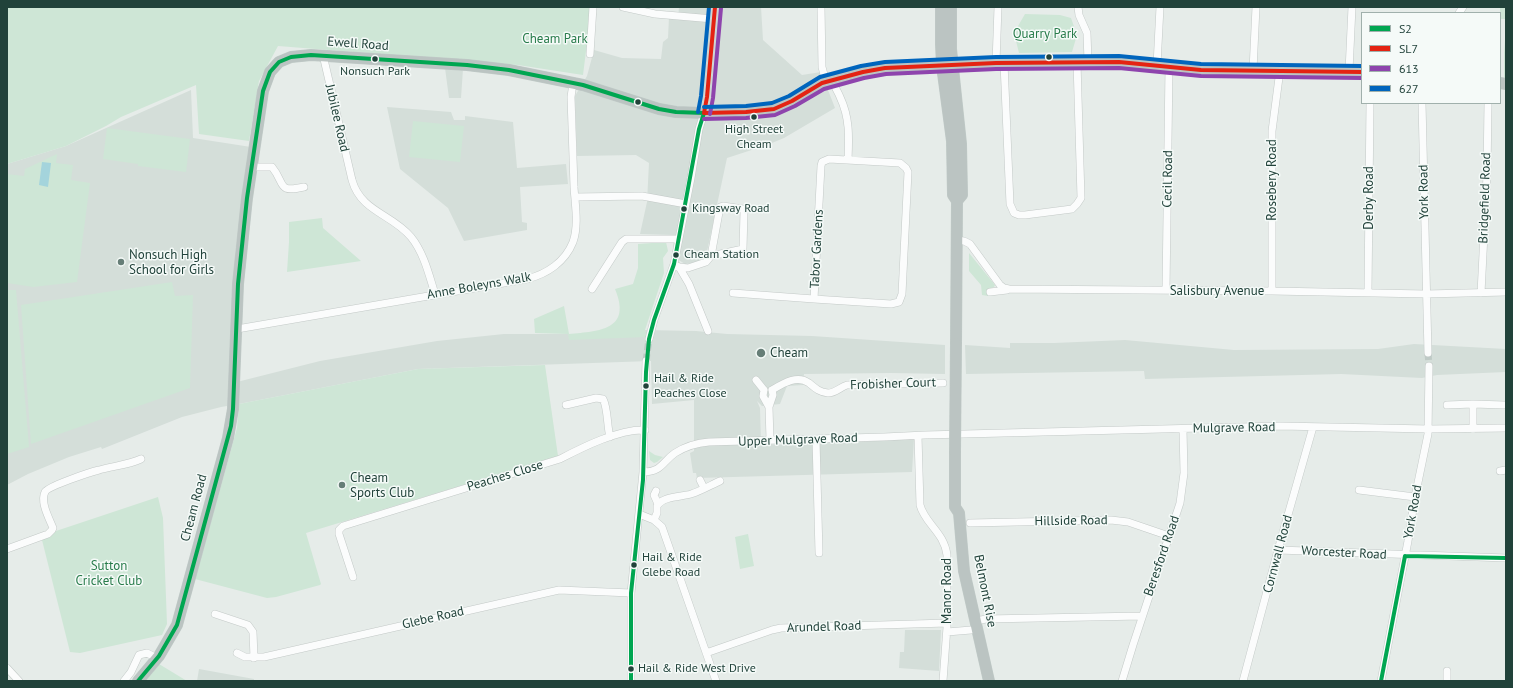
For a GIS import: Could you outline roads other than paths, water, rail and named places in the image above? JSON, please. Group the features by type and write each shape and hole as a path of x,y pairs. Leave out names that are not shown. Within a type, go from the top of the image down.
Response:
{"highway":[{"path":"941,7 941,44 947,65"},
{"path":"947,65 951,49 951,7"},
{"name":"Ewell Road","path":"237,329 238,284 263,91 270,72 280,62 291,57 323,55 489,68 573,83 659,109 676,112 704,113 746,112 774,109 829,81 863,72 885,68 947,65"},
{"path":"947,65 1002,66 1088,62 1157,65 1201,70 1361,72"},
{"name":"Belmont Rise","path":"947,65 962,144 962,195 958,201 957,240 955,507 952,512 958,575 974,625 988,681"},
{"name":"Cheam Road","path":"138,681 158,658 177,625 228,438 233,409 237,329"},
{"name":"Belmont Rise","path":"974,625 981,681"}],"main road":[{"path":"704,113 707,97 715,7"}],"street":[{"path":"590,54 593,7"},
{"path":"623,7 655,14 713,19"},
{"path":"820,7 822,67 840,98 847,119 849,140 848,160"},
{"path":"998,7 1010,206 1013,211 1019,215 1073,209 1081,196 1077,62"},
{"path":"1078,7 1079,15 1087,33 1088,62"},
{"path":"1157,65 1160,7"},
{"path":"1253,70 1256,7"},
{"path":"1349,71 1352,7"},
{"name":"Jubilee Road","path":"323,55 356,193 366,204 397,224 414,241 424,260 435,294"},
{"name":"Cecil Road","path":"1166,290 1169,67"},
{"name":"Rosebery Road","path":"1272,291 1272,135 1280,70"},
{"name":"Anne Boleyns Walk","path":"237,329 531,278 552,268 565,256 572,243 576,228 570,137 570,98 573,83"},
{"name":"Derby Road","path":"1368,292 1370,104"},
{"name":"York Road","path":"1422,104 1428,353"},
{"name":"Bridgefield Road","path":"1481,293 1487,176 1488,104"},
{"path":"649,340 654,320 677,265 699,129 704,113"},
{"path":"271,158 272,167 283,187 290,190 304,187"},
{"name":"Tabor Gardens","path":"829,158 900,163 908,172 902,294 899,302 891,304 814,299 822,162 829,158"},
{"path":"252,167 272,167"},
{"path":"575,197 637,196 686,204"},
{"path":"677,265 688,268 706,262 711,256 720,207 723,206 743,209 743,250 711,256"},
{"path":"592,289 622,242 630,239 680,239"},
{"path":"957,240 970,244 1000,285 1009,290"},
{"path":"677,265 689,284 708,330"},
{"name":"Salisbury Avenue","path":"990,292 1009,290 1166,290 1426,294 1506,292"},
{"path":"733,293 814,299"},
{"path":"631,681 631,592 643,480 646,361"},
{"name":"York Road","path":"1381,681 1429,429 1428,366"},
{"path":"756,380 771,389 763,396 769,407 770,440"},
{"name":"Frobisher Court","path":"771,389 791,380 805,380 818,390 833,393 847,385 943,383"},
{"path":"566,405 596,398 602,399 605,404 607,426 610,437"},
{"path":"1473,404 1473,429"},
{"path":"1447,405 1504,405"},
{"name":"Mulgrave Road","path":"962,434 1280,426 1429,429 1506,428"},
{"name":"Cornwall Road","path":"1243,681 1313,427"},
{"name":"Beresford Road","path":"1122,681 1180,503 1184,482 1183,429"},
{"name":"Peaches Close","path":"353,577 339,530 343,526 364,523 560,458 587,445 610,437 633,431 645,430"},
{"name":"Upper Mulgrave Road","path":"643,472 656,471 674,454 692,445 709,442 962,434"},
{"name":"Manor Road","path":"918,436 920,508 941,537 946,548 947,632 943,681"},
{"path":"816,439 819,553"},
{"path":"7,549 51,532 53,528 44,500 46,490 96,470 130,464 141,459"},
{"path":"700,480 704,488"},
{"path":"658,504 679,496 690,494 720,481"},
{"path":"1359,490 1415,497"},
{"path":"654,520 658,504 654,494 656,491"},
{"path":"639,514 660,524 716,681"},
{"name":"Hillside Road","path":"970,523 1111,520 1128,522 1170,536"},
{"name":"Worcester Road","path":"1278,550 1405,556 1506,558"},
{"name":"Glebe Road","path":"237,653 245,657 264,657 559,590 631,592"},
{"path":"215,614 248,625 253,632 254,658"},
{"path":"947,632 974,625 986,619 1142,616"},
{"name":"Arundel Road","path":"706,653 781,628 947,623"},
{"path":"124,681 131,672 139,655 147,653 158,658"},
{"path":"7,668 20,681"},
{"path":"1447,671 1447,681"}],"water":[{"path":"42,162 51,163 48,187 39,185"}],"tunnel":[{"path":"646,361 649,339"},
{"path":"1428,353 1429,366"}],"place":[{"name":"Nonsuch Park","path":"375,59"},
{"name":"High Street Cheam","path":"754,117"},
{"name":"Kingsway Road","path":"684,209"},
{"name":"Cheam Station","path":"676,255"},
{"name":"Nonsuch High School for Girls","path":"121,262"},
{"name":"Cheam","path":"761,353"},
{"name":"Hail & Ride Peaches Close","path":"646,386"},
{"name":"Cheam Sports Club","path":"342,485"},
{"name":"Hail & Ride Glebe Road","path":"634,565"},
{"name":"Hail & Ride West Drive","path":"631,669"}],"park label":[{"name":"Quarry Park","path":"1045,34"},
{"name":"Cheam Park","path":"555,39"},
{"name":"Sutton Cricket Club","path":"109,574"}]}
